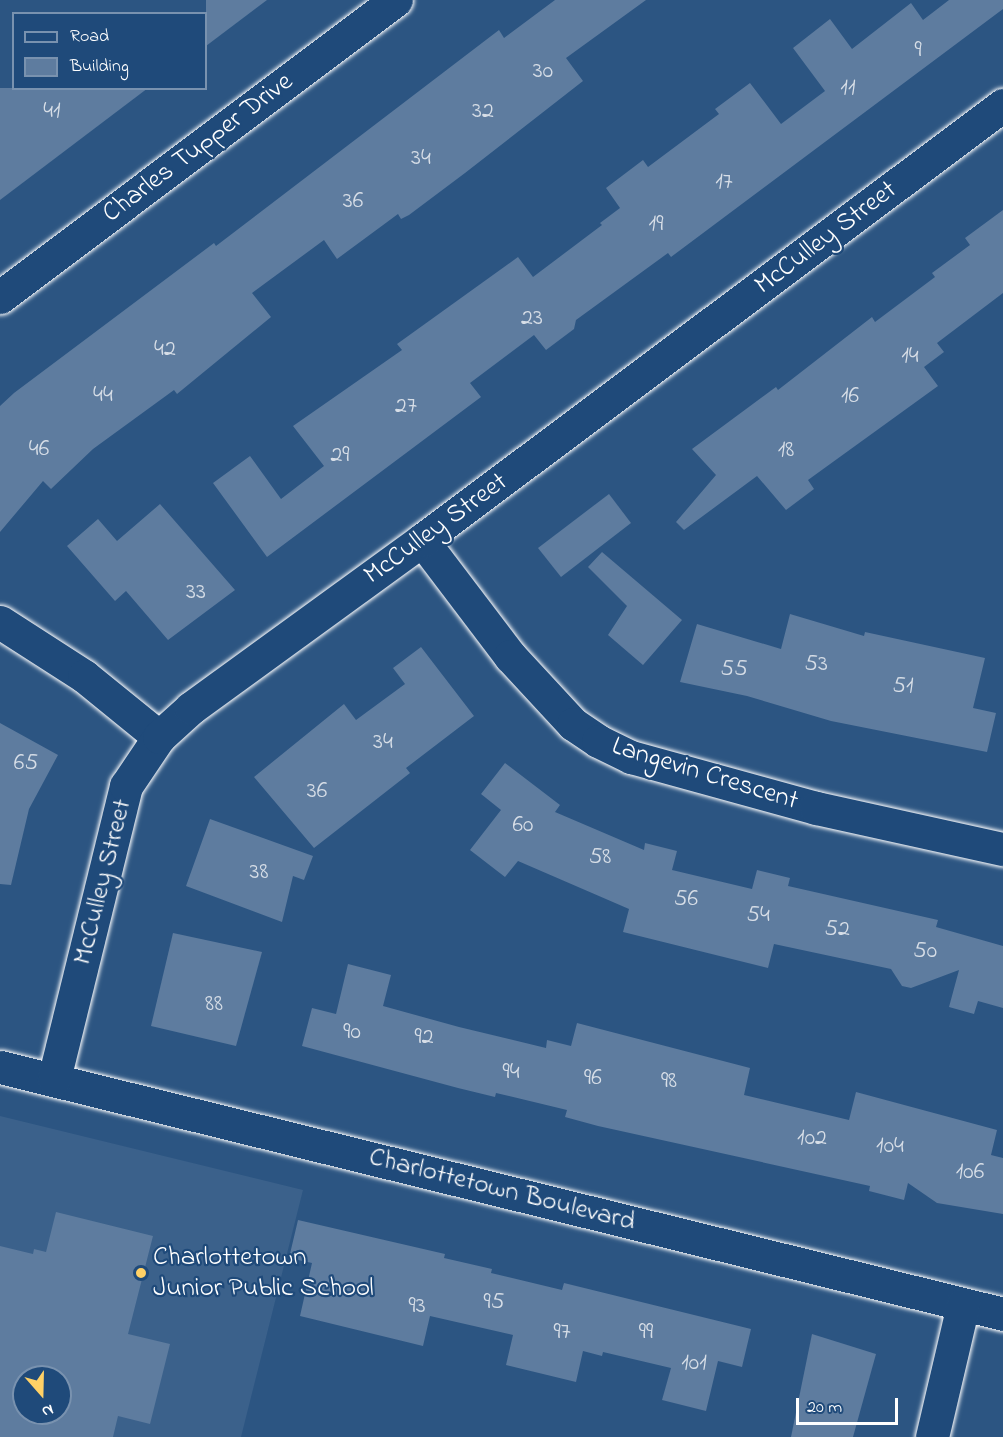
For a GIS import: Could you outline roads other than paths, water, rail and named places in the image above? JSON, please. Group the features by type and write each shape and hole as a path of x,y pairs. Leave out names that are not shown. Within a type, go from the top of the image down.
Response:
{"street":[{"name":"Charles Tupper Drive","path":"0,297 396,0"},
{"name":"McCulley Street","path":"54,1079 126,786 159,737 191,708 422,540 1003,105"},
{"name":"Langevin Crescent","path":"422,540 510,656 573,724 598,741 631,757 816,808 1003,849"},
{"path":"0,622 84,676 159,737"},
{"name":"Charlottetown Boulevard","path":"0,1067 1003,1314"},
{"path":"932,1437 963,1305"}],"place":[{"name":"Charlottetown Junior Public School","path":"141,1273"}]}
